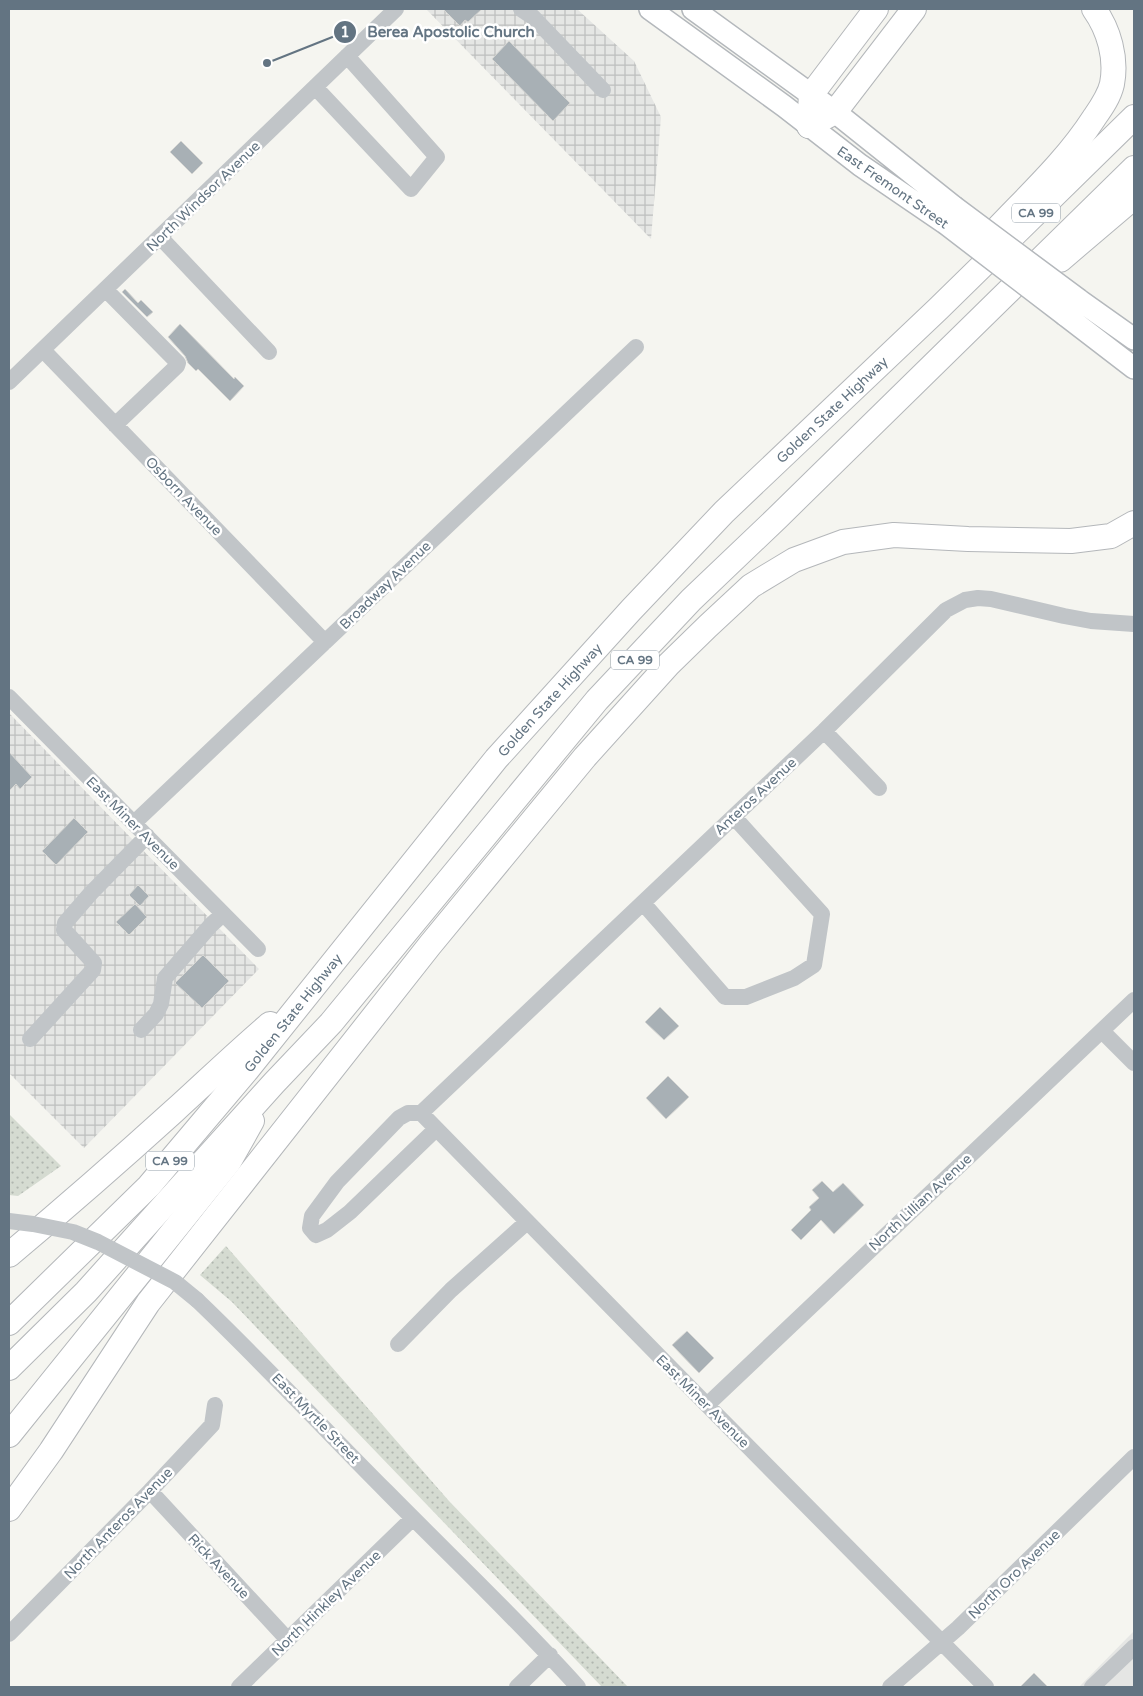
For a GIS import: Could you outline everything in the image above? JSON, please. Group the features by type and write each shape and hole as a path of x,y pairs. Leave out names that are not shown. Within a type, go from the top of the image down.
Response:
{"highway":[{"path":"809,126 811,95 876,9"},
{"path":"809,126 835,112 914,9"},
{"path":"938,309 960,268 1053,170 1088,127 1103,104 1112,85 1113,54 1104,23 1094,9"},
{"name":"Golden State Highway","path":"9,1322 149,1186 315,985 496,759 586,659 724,512 938,309 1134,117"},
{"name":"Golden State Highway","path":"9,1368 86,1292 274,1083 331,1023 597,700 691,600 778,518 1134,168"},
{"path":"1030,269 1057,262 1134,197"},
{"path":"9,1509 51,1451 148,1303 430,945 586,757 668,665 751,586 794,560 843,542 894,535 1071,541 1111,536 1134,522"},
{"path":"9,1255 76,1199 231,1057 315,985"},
{"path":"9,1435 229,1162 274,1083"}],"main road":[{"name":"East Fremont Street","path":"650,9 784,106 860,165 949,215"},
{"name":"East Fremont Street","path":"693,9 835,112 949,215 1072,308 1134,368"},
{"name":"East Fremont Street","path":"1072,308 1134,339"}],"street":[{"name":"North Windsor Avenue","path":"9,382 396,9"},
{"path":"521,9 533,17 603,90"},
{"path":"315,87 411,189 437,157 347,56"},
{"path":"160,237 269,352"},
{"path":"106,290 178,363 178,366 116,426"},
{"name":"Broadway Avenue","path":"134,823 636,347"},
{"name":"Osborn Avenue","path":"42,350 325,642"},
{"name":"Anteros Avenue","path":"421,1113 824,731 946,610 965,600 978,598 991,599 1090,621 1134,624"},
{"name":"East Miner Avenue","path":"9,697 258,949"},
{"path":"824,731 879,788"},
{"path":"643,903 725,997 746,997 794,978 814,965 822,914 734,817"},
{"path":"30,1039 93,970 94,963 64,930 65,923 91,893 147,836"},
{"path":"140,1030 156,1014 161,1004 165,978 211,925 223,914"},
{"name":"North Lillian Avenue","path":"707,1405 1134,1000"},
{"path":"1102,1031 1134,1063"},
{"path":"421,1113 408,1113 399,1118 337,1182 312,1216 310,1228 316,1235 327,1230 350,1212 436,1129"},
{"name":"East Miner Avenue","path":"421,1113 986,1687"},
{"name":"East Myrtle Street","path":"9,1221 74,1232 175,1282 198,1300 260,1360 413,1518 550,1655 578,1687"},
{"path":"398,1344 451,1290 527,1222"},
{"name":"North Anteros Avenue","path":"9,1634 150,1491 212,1424 215,1405"},
{"name":"North Oro Avenue","path":"890,1687 958,1628 1134,1457"},
{"name":"Rick Avenue","path":"150,1491 288,1640"},
{"name":"North Hinkley Avenue","path":"239,1687 413,1518"},
{"path":"1092,1687 1134,1647"},
{"path":"517,1687 550,1655"}],"shaded area":[{"path":"426,9 577,9 634,61 661,117 651,239"},
{"path":"9,713 259,969 84,1148 9,1073"},
{"path":"9,1114 61,1166 18,1196 9,1195"},
{"path":"226,1246 449,1501 628,1687 602,1687 232,1302 200,1275"},
{"path":"1134,1631 1134,1687 1079,1687"}],"building":[{"path":"443,9 482,9 468,22 465,20 460,26"},
{"path":"509,41 570,103 553,121 492,59"},
{"path":"181,141 203,163 192,174 170,152"},
{"path":"125,289 138,303 141,300 153,312 147,317 122,292"},
{"path":"180,324 234,379 235,377 244,386 230,401 198,369 196,371 188,363 185,356 168,337"},
{"path":"9,752 32,777 20,789 16,784 9,791"},
{"path":"74,818 88,832 56,865 42,851"},
{"path":"138,885 149,896 140,906 129,895"},
{"path":"135,904 147,917 129,935 116,922"},
{"path":"203,955 229,981 202,1008 175,983"},
{"path":"660,1007 679,1026 664,1040 645,1022"},
{"path":"668,1076 689,1097 666,1119 646,1098"},
{"path":"822,1181 833,1192 843,1183 864,1205 834,1234 821,1220 801,1240 791,1230 811,1210 809,1207 819,1198 812,1190"},
{"path":"687,1331 714,1358 699,1373 672,1345"},
{"path":"1034,1673 1048,1687 1020,1687"}],"place":[{"name":"Berea Apostolic Church","path":"267,63"}]}
